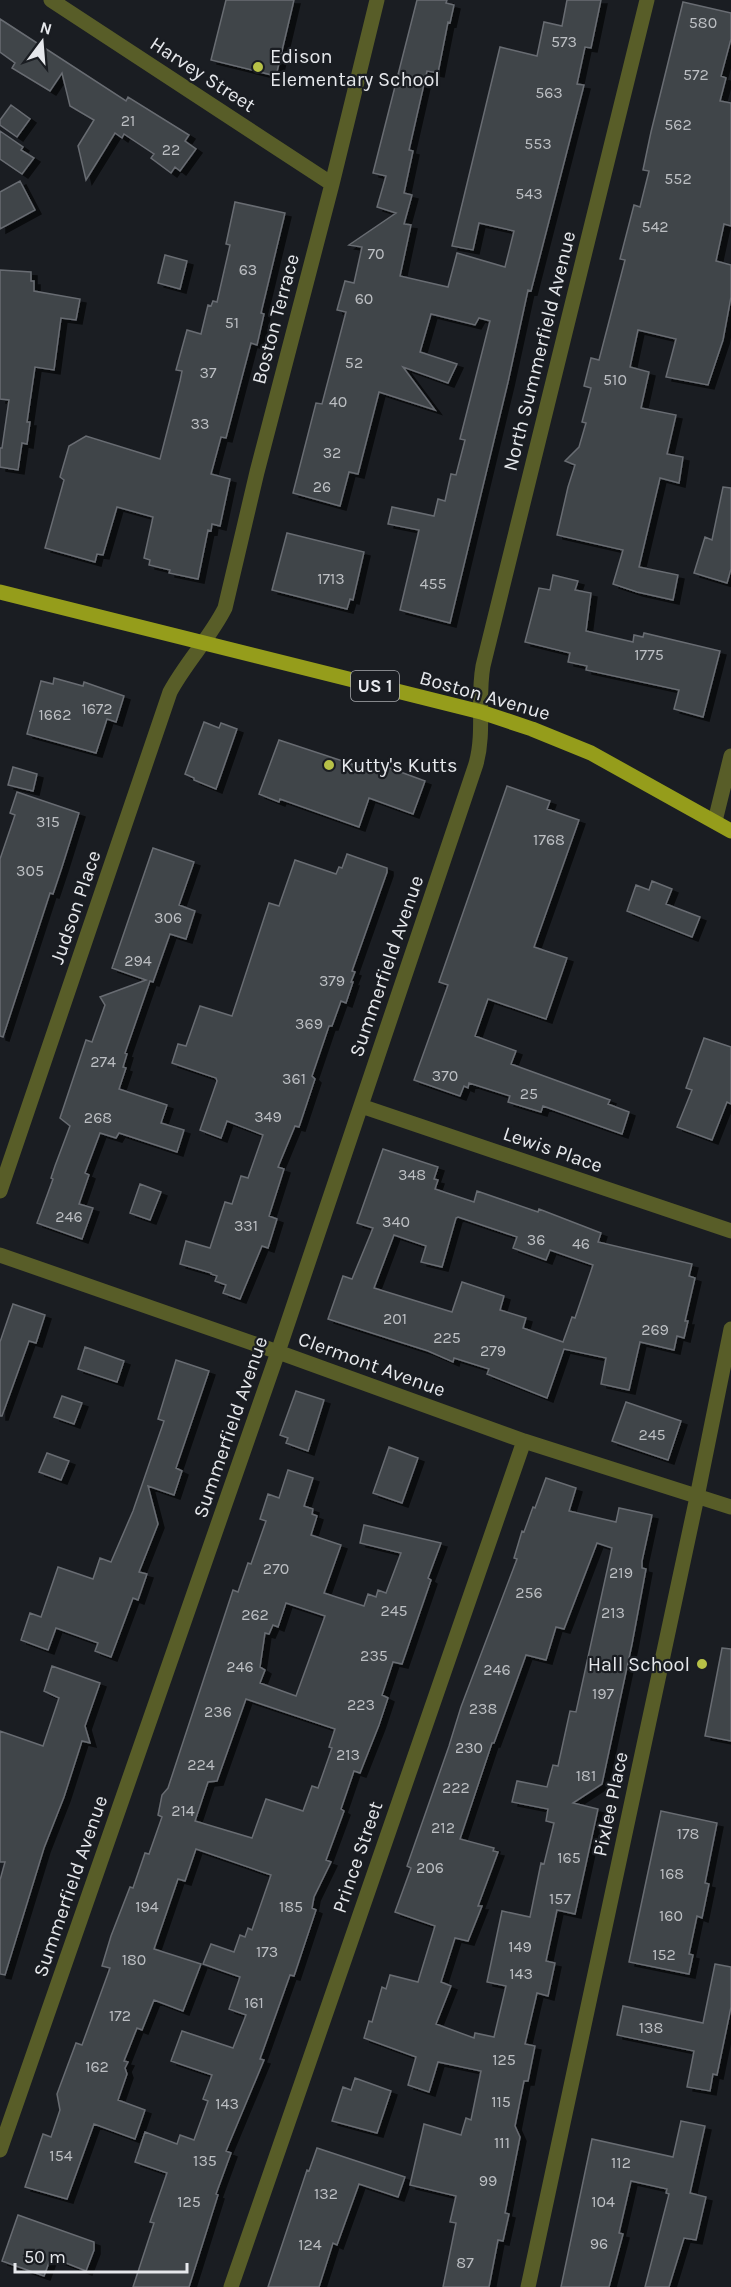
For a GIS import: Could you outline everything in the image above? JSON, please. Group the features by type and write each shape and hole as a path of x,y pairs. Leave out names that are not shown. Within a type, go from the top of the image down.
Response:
{"main road":[{"name":"Boston Avenue","path":"0,592 480,712 532,729 591,753 731,831"}],"street":[{"name":"Harvey Street","path":"51,0 332,184"},
{"name":"Boston Terrace","path":"204,644 225,608 232,587 257,472 377,0"},
{"name":"North Summerfield Avenue","path":"480,712 483,666 647,0"},
{"name":"Judson Place","path":"0,1191 170,692 186,665 204,644"},
{"name":"Summerfield Avenue","path":"0,2150 278,1352 477,761 481,746 480,712"},
{"path":"715,821 731,756"},
{"name":"Lewis Place","path":"361,1106 731,1231"},
{"name":"Clermont Avenue","path":"0,1255 524,1441 731,1508"},
{"name":"Pixlee Place","path":"528,2287 731,1329"},
{"name":"Prince Street","path":"231,2287 524,1441"}],"building":[{"path":"226,0 294,0 276,76 211,60"},
{"path":"417,0 447,0 446,3 454,5 450,23 448,22 438,73 427,71 409,150 413,151 404,193 412,195 404,224 411,225 400,276 448,287 457,253 505,267 514,231 479,223 473,250 452,246 500,47 537,56 544,22 562,26 567,0 601,0 591,48 585,47 577,84 584,85 531,291 528,290 450,623 400,610 419,530 388,524 392,507 434,516 438,499 445,501 451,474 456,475 465,440 460,439 490,321 479,318 475,325 431,314 420,352 457,364 448,383 403,367 435,410 379,392 358,474 349,472 340,506 293,493 316,403 322,404 346,312 337,310 345,281 354,283 362,247 349,245 396,213 377,207 386,176 373,173"},
{"path":"683,2 731,13 731,39 721,76 726,78 720,101 731,103 731,226 724,224 716,261 731,265 731,297 723,340 708,385 666,377 676,339 638,330 630,367 649,372 641,408 676,415 667,454 683,457 679,483 660,478 639,567 678,575 673,600 613,584 623,550 557,535 575,465 565,461 579,447 586,423 582,422 591,388 584,386 591,358 599,360 625,260 620,259 634,205 640,207 649,171 643,170"},
{"path":"0,19 126,101 128,97 189,135 185,141 196,149 180,171 175,167 171,173 151,158 154,154 124,134 122,138 115,133 86,180 78,146 94,120 70,106 62,73 50,91 12,68 15,63 0,52"},
{"path":"11,105 30,119 17,137 0,125 0,120"},
{"path":"0,131 23,147 21,150 34,158 22,174 0,159"},
{"path":"20,181 35,210 0,229 0,192"},
{"path":"235,202 285,213 261,313 264,314 257,345 251,343 226,438 221,437 211,474 230,479 220,526 212,524 211,531 208,530 198,579 169,573 170,570 149,565 150,560 144,558 153,517 117,507 103,555 97,554 95,562 45,548 64,480 60,477 69,446 86,436 160,459 180,381 182,371 176,370 187,330 201,334 208,305 211,306 213,301 217,302 230,245 226,244"},
{"path":"165,255 187,261 180,289 158,283"},
{"path":"0,270 31,272 34,291 80,299 76,320 61,318 54,370 35,367 27,422 30,422 27,444 22,443 18,470 0,467 0,448 2,448 9,400 0,399"},
{"path":"723,487 731,488 731,569 727,583 694,573 705,537 712,540"},
{"path":"287,533 364,552 353,600 350,599 347,609 272,590"},
{"path":"553,575 578,581 575,590 591,593 586,631 633,642 634,635 643,637 644,633 720,651 703,717 674,709 679,690 586,670 587,666 568,662 570,653 525,642 539,588 550,590"},
{"path":"54,678 83,686 84,682 124,696 116,722 107,719 96,753 27,734 41,681 53,684"},
{"path":"204,722 219,728 221,723 237,729 216,789 185,774"},
{"path":"279,740 385,775 387,767 425,781 413,814 369,798 359,827 280,799 279,802 259,794"},
{"path":"13,767 37,774 33,791 8,785"},
{"path":"507,786 550,801 547,809 579,820 534,947 567,958 546,1019 488,999 475,1036 516,1051 511,1064 610,1100 608,1104 629,1112 622,1134 543,1106 541,1112 508,1102 510,1096 469,1083 468,1088 464,1086 460,1096 414,1080 448,985 439,982"},
{"path":"17,792 79,813 3,1037 0,1036 0,859 15,815 10,813"},
{"path":"153,848 194,862 179,905 195,911 186,939 170,934 153,982 150,981 125,1053 127,1054 123,1067 126,1068 119,1089 167,1105 161,1123 184,1130 177,1152 119,1133 116,1138 100,1133 85,1173 89,1175 79,1204 93,1208 82,1239 37,1223 70,1126 60,1118 86,1040 92,1042 105,1005 100,997 146,980 112,968"},
{"path":"347,854 387,868 387,872 352,971 355,972 346,1003 341,1001 332,1026 329,1026 312,1076 315,1079 299,1127 295,1126 278,1167 284,1169 269,1216 277,1219 268,1248 262,1246 240,1299 223,1293 226,1285 215,1281 217,1276 180,1264 186,1241 210,1248 225,1202 232,1204 241,1176 248,1178 263,1135 227,1121 221,1138 200,1130 217,1081 216,1078 172,1063 178,1044 186,1046 200,1006 232,1016 269,903 279,906 295,860 336,874 339,867 342,868"},
{"path":"652,881 672,889 666,904 700,917 692,937 627,911 636,885 649,890"},
{"path":"704,1038 731,1047 731,1104 727,1102 712,1140 677,1127 692,1090 686,1088"},
{"path":"383,1149 438,1167 434,1179 438,1180 435,1189 474,1202 477,1191 538,1212 539,1209 601,1233 598,1242 692,1264 689,1276 695,1278 685,1321 688,1321 684,1338 677,1336 674,1350 640,1342 629,1390 601,1384 606,1358 564,1349 547,1398 487,1374 489,1369 454,1358 453,1362 428,1351 328,1319 343,1276 352,1279 373,1228 357,1223","holes":["458,1217 517,1237 513,1248 546,1260 550,1250 593,1265 575,1318 572,1317 563,1342 523,1328 526,1318 500,1310 504,1296 462,1282 452,1312 374,1288 394,1235 426,1246 421,1262 442,1267"]},
{"path":"140,1184 161,1192 150,1220 130,1213"},
{"path":"13,1304 45,1315 36,1343 29,1341 2,1416 0,1416 0,1342"},
{"path":"85,1347 124,1361 117,1382 78,1369"},
{"path":"176,1360 209,1371 176,1468 182,1471 174,1495 148,1486 158,1524 139,1572 147,1574 138,1600 133,1598 111,1657 95,1651 98,1643 56,1628 48,1650 21,1640 30,1613 41,1617 58,1567 93,1579 100,1558 111,1562 133,1511 164,1421 158,1419"},
{"path":"296,1391 324,1400 308,1451 286,1443 288,1438 280,1435"},
{"path":"62,1396 82,1403 74,1424 54,1417"},
{"path":"626,1402 681,1421 668,1460 612,1441"},
{"path":"389,1447 418,1458 402,1503 373,1493"},
{"path":"47,1453 69,1461 61,1480 39,1472"},
{"path":"288,1470 313,1478 304,1506 313,1509 312,1514 317,1516 311,1535 341,1545 324,1593 364,1606 368,1594 376,1597 378,1590 386,1593 401,1553 360,1543 364,1525 441,1543 428,1578 431,1580 402,1664 393,1662 382,1695 388,1698 379,1725 360,1773 354,1771 341,1809 344,1811 326,1860 331,1862 314,1897 312,1908 316,1910 294,1976 290,1975 260,2059 264,2060 226,2151 231,2153 216,2194 218,2195 189,2287 133,2287 154,2223 150,2222 167,2173 135,2162 145,2132 177,2144 180,2135 194,2140 208,2101 203,2099 212,2075 171,2061 182,2031 233,2048 246,2015 229,2009 240,1977 203,1964 211,1944 234,1952 240,1935 245,1937 248,1928 252,1930 271,1875 196,1849 185,1881 178,1879 154,1949 201,1964 183,2011 154,2000 142,2030 137,2028 124,2061 128,2062 125,2068 127,2074 118,2100 145,2110 135,2139 94,2124 67,2199 25,2187 43,2134 51,2137 60,2110 57,2094 76,2043 82,2045 110,1968 102,1966 111,1936 130,1887 133,1888 145,1853 149,1854 162,1817 158,1815 162,1795 168,1788 233,1590 238,1592 248,1563 251,1564 266,1521 260,1519 268,1494 279,1498","holes":["286,1603 325,1616 296,1696 260,1683 265,1670 260,1667 265,1633 269,1634 273,1625 278,1627","246,1699 335,1729 329,1747 332,1748 318,1788 312,1786 303,1811 266,1799 252,1838 195,1821 208,1782 217,1781"]},
{"path":"546,1478 576,1488 569,1511 616,1522 619,1508 652,1515 642,1561 642,1568 646,1569 602,1784 573,1803 598,1809 575,1914 557,1910 546,1961 555,1963 548,1996 537,1993 525,2044 535,2046 528,2081 524,2081 515,2126 520,2137 505,2213 509,2214 503,2241 498,2240 489,2287 443,2287 456,2223 450,2222 456,2196 410,2185 424,2124 461,2135 466,2118 471,2120 481,2071 438,2062 429,2092 408,2085 416,2057 364,2038 369,2021 372,2022 382,1987 386,1989 390,1975 418,1982 435,1926 395,1912 411,1868 407,1866 461,1707 517,1559 514,1558 522,1531 524,1532 533,1507 535,1508","holes":["597,1543 612,1548 576,1712 570,1711 558,1766 553,1765 547,1787 517,1781 512,1802 548,1809 546,1821 554,1823 544,1864 541,1863 530,1917 502,1911 487,1982 506,1986 494,2037 475,2033 474,2038 436,2024 451,1986 441,1982 455,1938 468,1941 482,1906 478,1906 498,1852 493,1851 494,1848 460,1839 492,1743 494,1743 526,1655 546,1660 556,1627 564,1629"]},
{"path":"722,1648 731,1649 731,1741 705,1736"},
{"path":"52,1666 100,1683 85,1726 90,1743 82,1741 44,1848 5,1975 0,1974 0,1880 5,1862 0,1862 0,1731 43,1746 59,1698 44,1691"},
{"path":"661,1811 717,1823 705,1883 709,1884 702,1918 697,1916 689,1954 693,1955 689,1974 629,1962"},
{"path":"715,1964 731,1967 731,2007 717,2075 713,2074 710,2091 687,2087 694,2051 617,2035 623,2006 703,2023"},
{"path":"355,2078 391,2091 377,2133 332,2121 343,2087 351,2090"},
{"path":"681,2121 705,2126 690,2193 706,2197 696,2240 684,2238 669,2287 645,2287 669,2194 666,2193 667,2189 631,2181 619,2233 623,2234 609,2287 561,2287 592,2139 673,2157"},
{"path":"317,2148 405,2177 398,2197 359,2184 337,2245 333,2243 319,2287 268,2287 307,2170 309,2171"},
{"path":"18,2215 94,2242 94,2250 86,2271 51,2257 44,2276 2,2261"}],"place":[{"name":"Edison Elementary School","path":"258,67"},
{"name":"Kutty's Kutts","path":"329,765"},
{"name":"Hall School","path":"702,1664"}]}
